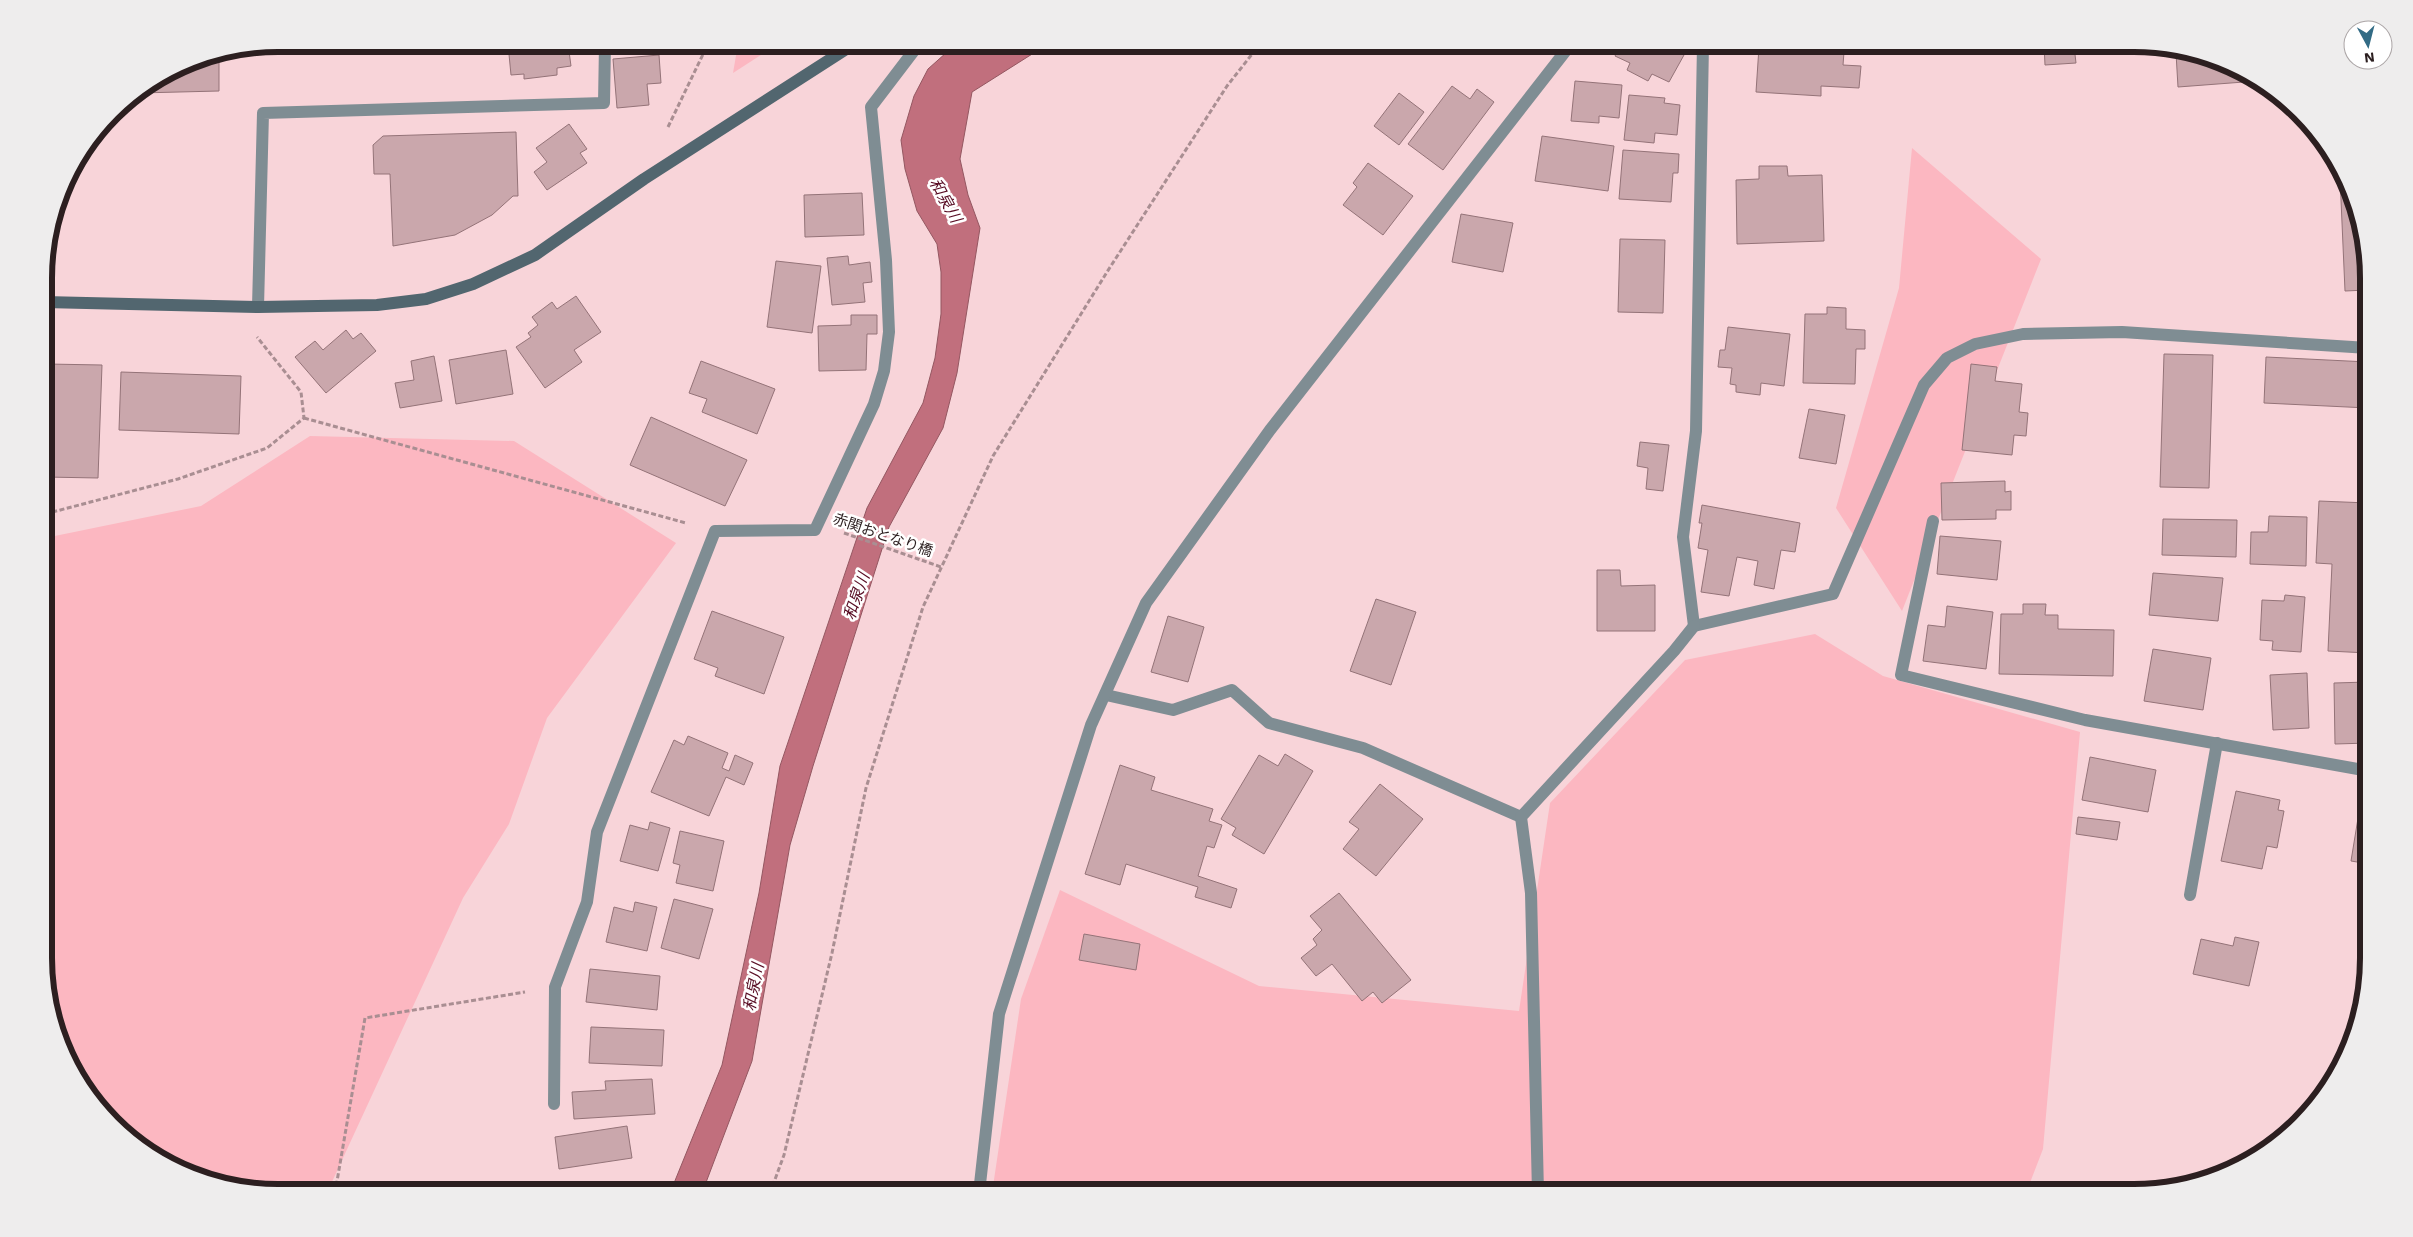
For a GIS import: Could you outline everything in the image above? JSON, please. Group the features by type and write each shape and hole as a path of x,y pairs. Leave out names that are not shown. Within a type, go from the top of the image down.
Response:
{"street":[{"path":"258,307 263,114 604,103 605,52"},
{"path":"52,302 258,307 378,305 426,299 473,284 535,255 644,180 842,52"},
{"path":"554,1104 555,987 588,902 596,832 715,532 814,530 874,404 884,371 889,332 886,260 871,108 914,52"},
{"path":"979,1184 999,1014 1091,725 1146,603 1253,454 1565,52"},
{"path":"1694,626 1683,537 1696,431 1703,52"},
{"path":"1538,1184 1530,893 1521,817 1674,651 1694,626 1833,594 1924,385 1947,358 1975,344 2023,334 2122,332 2360,347"},
{"path":"1933,521 1901,675 2085,720 2360,769"},
{"path":"1106,695 1173,710 1232,690 1269,723 1363,748 1521,817"},
{"path":"2190,895 2217,743"}],"path":[{"path":"685,92 704,52"},
{"path":"773,1184 784,1155 830,963 866,788 923,607 939,567 993,456 1107,272 1222,94 1254,52"},
{"path":"234,306 301,392 304,418"},
{"path":"304,418 715,532"},
{"path":"52,512 178,479 267,448 304,418"},
{"name":"赤関おとなり橋","path":"839,531 939,567"},
{"path":"337,1184 365,1018 555,987"}],"shaded area":[{"path":"737,52 766,52 733,73"},
{"path":"1912,148 2041,259 1902,611 1836,508 1899,288"},
{"path":"310,436 514,441 676,543 547,718 509,824 463,898 331,1184 264,1184 220,1177 179,1161 141,1138 99,1096 83,1071 70,1045 60,1017 54,988 52,958 52,537 201,506"},
{"path":"1815,634 1883,676 2080,732 2043,1149 2029,1184 993,1184 1021,999 1060,890 1259,986 1519,1011 1550,803 1685,660"}],"water":[{"name":"和泉川","path":"947,52 1035,52 972,92 960,159 968,195 980,228 957,373 943,428 889,527 813,766 790,845 752,1061 705,1184 674,1184 722,1065 759,893 780,766 867,508 923,403 935,358 941,314 941,272 937,244 917,211 905,169 901,140 914,96 928,69"}],"building":[{"path":"509,52 569,52 571,66 557,68 557,75 524,79 524,74 511,75"},
{"path":"1617,52 1677,52 1684,55 1669,82 1652,74 1648,81 1627,70 1630,63 1615,56"},
{"path":"1759,52 1844,52 1843,65 1861,66 1859,88 1821,86 1821,96 1756,92"},
{"path":"2044,52 2075,52 2076,63 2045,65"},
{"path":"659,55 661,83 647,84 649,105 617,108 613,59"},
{"path":"2176,57 2193,60 2221,70 2245,82 2178,87"},
{"path":"219,60 219,91 150,93 179,76"},
{"path":"1575,81 1622,85 1619,118 1599,116 1599,123 1571,121"},
{"path":"1452,86 1470,99 1477,89 1494,102 1443,170 1408,144"},
{"path":"1399,93 1424,112 1399,145 1374,126"},
{"path":"1629,95 1665,98 1664,103 1680,105 1677,135 1655,133 1654,143 1624,140"},
{"path":"569,124 587,149 580,153 587,163 547,190 534,172 547,162 536,148"},
{"path":"516,132 518,196 513,196 492,215 455,235 393,246 390,174 374,174 373,145 383,136"},
{"path":"1542,136 1614,146 1608,191 1535,181"},
{"path":"1623,150 1679,154 1678,173 1673,173 1671,202 1619,199"},
{"path":"1368,163 1413,196 1383,235 1343,205 1357,187 1353,183"},
{"path":"1759,166 1787,166 1788,176 1822,175 1824,241 1737,244 1736,180 1759,179"},
{"path":"2340,186 2353,220 2360,264 2360,290 2345,291"},
{"path":"862,193 864,235 805,237 804,195"},
{"path":"1461,214 1513,223 1503,272 1452,262"},
{"path":"1620,239 1665,240 1663,313 1618,312"},
{"path":"848,256 849,265 870,262 872,282 863,283 865,302 832,305 827,258"},
{"path":"776,261 821,266 812,333 767,327"},
{"path":"576,296 601,332 574,350 582,362 545,388 516,347 531,337 528,333 538,325 532,317 552,302 557,309"},
{"path":"1827,307 1846,308 1846,329 1865,330 1865,349 1856,349 1855,384 1803,383 1805,314 1827,314"},
{"path":"851,315 877,315 877,334 867,334 866,370 819,371 818,326 851,325"},
{"path":"1728,327 1790,334 1784,386 1761,383 1760,395 1736,392 1736,385 1730,384 1732,368 1718,367 1720,350 1725,350"},
{"path":"346,330 353,339 361,333 376,351 326,393 295,357 315,341 323,350"},
{"path":"506,350 513,394 456,404 449,360"},
{"path":"2164,354 2213,355 2209,488 2160,487"},
{"path":"434,356 442,401 400,408 395,383 414,380 411,361"},
{"path":"2266,357 2360,362 2360,408 2264,403"},
{"path":"701,361 775,389 757,434 702,412 707,399 689,393"},
{"path":"52,364 102,365 98,478 52,477"},
{"path":"1971,364 1997,367 1995,381 2022,384 2019,412 2028,413 2026,436 2014,435 2012,455 1962,450"},
{"path":"121,372 241,376 239,434 119,430"},
{"path":"1809,409 1845,415 1836,464 1799,458"},
{"path":"651,417 747,460 725,506 630,465"},
{"path":"1640,442 1669,445 1663,491 1646,489 1648,468 1637,466"},
{"path":"2005,481 2005,492 2011,491 2011,510 1996,510 1996,519 1942,520 1941,483"},
{"path":"2319,501 2360,503 2360,653 2328,651 2332,564 2316,563"},
{"path":"1702,505 1800,523 1795,552 1781,550 1774,589 1754,585 1758,561 1737,557 1729,596 1701,592 1708,550 1698,548 1702,523 1699,523"},
{"path":"2269,516 2307,517 2306,566 2250,564 2251,532 2268,532"},
{"path":"2163,519 2237,520 2236,557 2162,555"},
{"path":"1940,536 2001,541 1997,580 1937,574"},
{"path":"1597,570 1620,570 1621,586 1655,585 1655,631 1597,631"},
{"path":"2153,573 2223,578 2218,621 2149,615"},
{"path":"2285,595 2305,597 2301,652 2272,650 2273,641 2260,640 2262,600 2284,601"},
{"path":"1376,599 1416,612 1391,685 1350,671"},
{"path":"2023,604 2046,604 2045,615 2058,615 2058,629 2114,630 2113,676 1999,674 2001,614 2023,614"},
{"path":"1947,606 1993,612 1986,669 1923,661 1928,625 1945,627"},
{"path":"712,611 784,637 764,694 715,676 718,668 694,659"},
{"path":"1168,616 1204,627 1188,682 1151,672"},
{"path":"2153,649 2211,658 2203,710 2144,701"},
{"path":"2307,673 2309,728 2273,730 2270,675"},
{"path":"2360,682 2360,743 2335,744 2334,683"},
{"path":"688,736 728,753 722,768 729,771 735,755 753,763 744,785 726,777 709,816 651,792 674,740 684,745"},
{"path":"1285,754 1313,771 1264,854 1232,835 1236,828 1221,819 1259,755 1278,766"},
{"path":"2090,757 2156,770 2148,812 2082,800"},
{"path":"1120,765 1155,777 1151,790 1213,809 1209,821 1222,825 1214,848 1207,846 1198,876 1237,889 1231,908 1195,897 1198,887 1126,864 1120,885 1085,874"},
{"path":"1380,784 1423,819 1376,876 1343,849 1359,829 1349,822"},
{"path":"2236,791 2280,800 2278,810 2284,811 2277,848 2267,846 2262,869 2221,861"},
{"path":"2360,806 2360,862 2351,861"},
{"path":"2078,817 2120,822 2117,840 2076,834"},
{"path":"650,822 670,828 658,871 620,861 630,825 648,830"},
{"path":"680,831 724,841 713,891 676,883 680,865 673,863"},
{"path":"1339,893 1411,980 1382,1003 1373,992 1362,1001 1332,964 1316,976 1301,958 1317,945 1313,939 1322,930 1310,916"},
{"path":"674,899 713,909 699,959 661,948"},
{"path":"635,902 657,907 647,951 606,942 614,907 633,912"},
{"path":"1084,934 1140,944 1136,970 1079,960"},
{"path":"2235,937 2259,942 2249,986 2193,974 2201,939 2233,946"},
{"path":"590,969 660,976 657,1010 586,1002"},
{"path":"591,1027 664,1030 662,1066 589,1063"},
{"path":"652,1079 655,1114 574,1119 572,1092 606,1090 605,1081"},
{"path":"627,1126 632,1158 559,1169 555,1137"}]}
